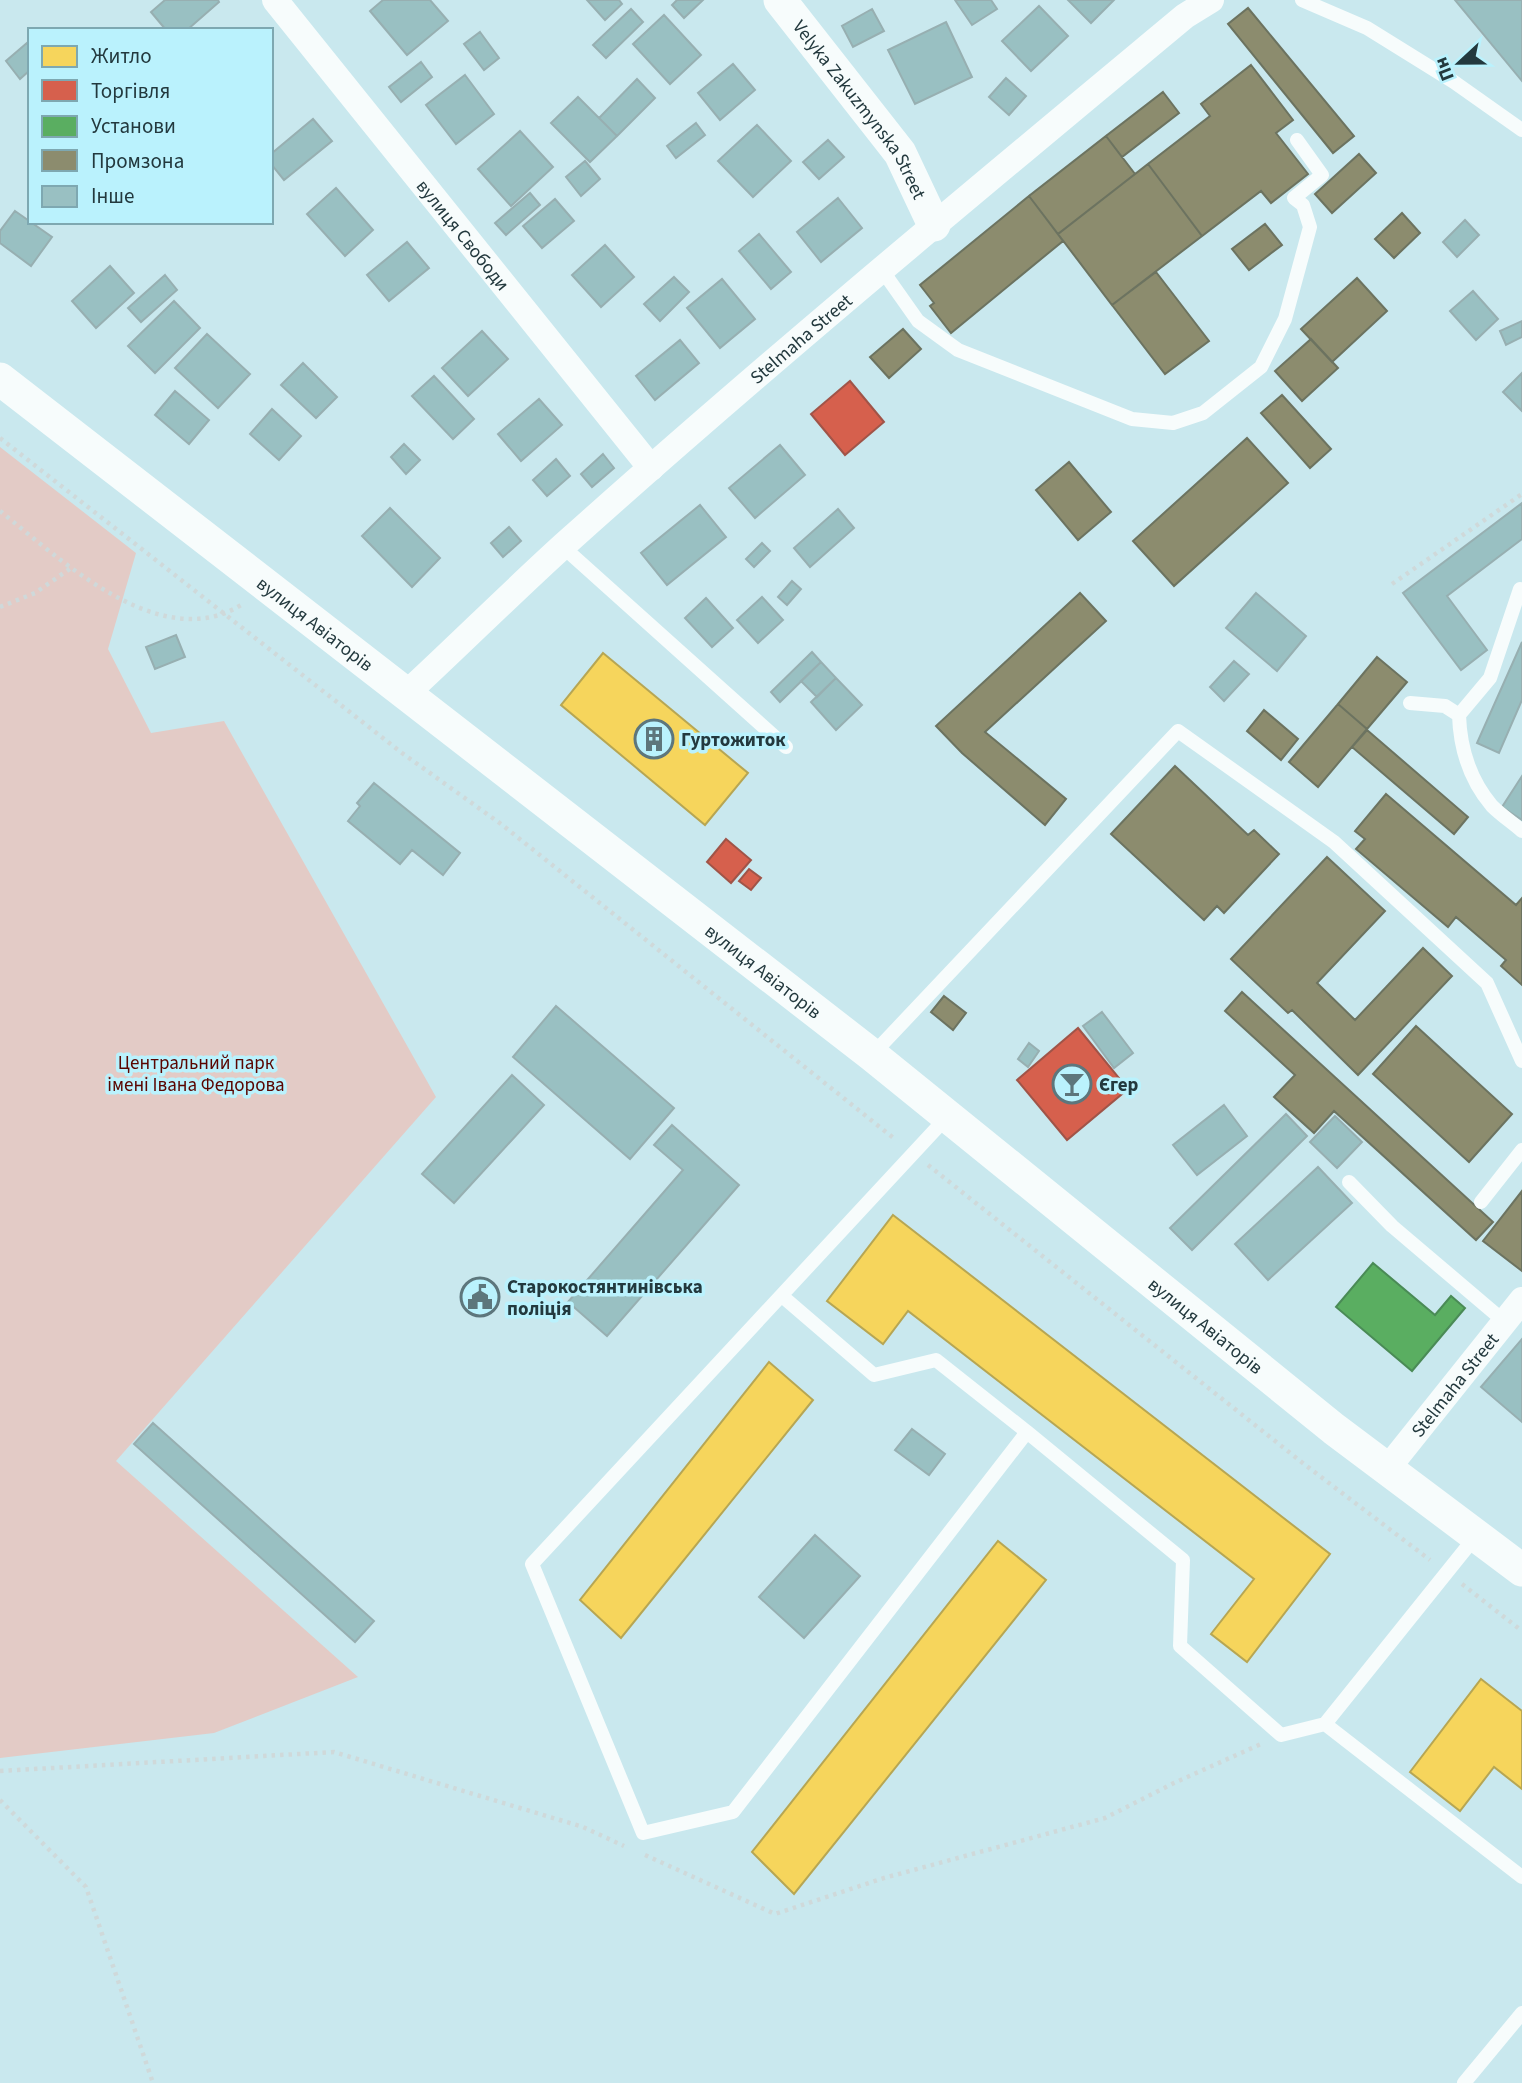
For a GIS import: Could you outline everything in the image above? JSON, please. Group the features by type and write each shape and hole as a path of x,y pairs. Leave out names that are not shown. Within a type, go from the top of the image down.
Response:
{"street":[{"name":"вулиця Свободи","path":"275,0 651,468"},
{"name":"Velyka Zakuzmynska Street","path":"780,0 901,153 934,225"},
{"name":"Stelmaha Street","path":"407,693 562,546 651,468 1187,8 1211,0"},
{"name":"вулиця Авіаторів","path":"0,379 872,1055 1387,1469 1522,1570"},
{"name":"Stelmaha Street","path":"1387,1469 1522,1300"}],"lane":[{"path":"1302,0 1367,28 1454,82 1522,130"},
{"path":"882,270 918,321 958,350 1132,419 1174,423 1203,413 1262,367 1285,319 1310,227 1303,205 1294,198 1322,175 1297,140"},
{"path":"562,546 786,747"},
{"path":"1520,589 1490,678 1459,715 1460,738 1477,783 1493,806 1522,831"},
{"path":"1410,703 1445,706 1459,715"},
{"path":"872,1055 1178,731 1334,842 1487,983 1522,1061"},
{"path":"947,1117 532,1564 643,1833 733,1812 1027,1432"},
{"path":"1481,1202 1522,1150"},
{"path":"1349,1182 1392,1226 1505,1322"},
{"path":"782,1296 874,1375 936,1360 1183,1560 1180,1646 1281,1735 1325,1724 1476,1536"},
{"path":"1325,1724 1522,1877"},
{"path":"1464,2083 1522,2013"}],"path":[{"path":"0,438 401,752 501,824 1304,1464 1522,1631"},
{"path":"1392,584 1522,494"},
{"path":"0,511 71,568 141,610 169,617 195,618 225,614 268,588"},
{"path":"0,607 35,593 71,568"},
{"path":"0,1800 86,1887 153,2083"}],"green space":[{"name":"Центральний парк імені Івана Федорова","path":"0,447 136,553 108,649 151,733 224,721 436,1097 116,1461 358,1677 214,1733 0,1758"}],"building: Житло":[{"name":"Гуртожиток","path":"603,653 748,773 705,825 561,705"},
{"path":"893,1215 1330,1554 1247,1662 1211,1634 1254,1579 908,1311 883,1344 827,1301"},
{"path":"769,1362 813,1400 621,1638 580,1600"},
{"path":"998,1541 1046,1580 794,1894 752,1852"},
{"path":"1481,1679 1522,1711 1522,1789 1494,1767 1460,1811 1410,1772"}],"building: Торгівля":[{"path":"850,381 884,422 845,455 811,414"},
{"path":"726,839 751,860 731,883 707,862"},
{"path":"749,869 761,878 751,890 739,881"},
{"name":"Єгер","path":"1078,1028 1128,1089 1067,1140 1017,1080"}],"building: Установи":[{"path":"1373,1263 1435,1315 1451,1296 1465,1308 1412,1371 1336,1307"}],"building: Промзона":[{"path":"1248,8 1354,136 1333,153 1228,24"},
{"path":"1251,65 1293,120 1276,133 1308,174 1271,203 1261,191 1202,236 1148,164 1210,116 1201,104"},
{"path":"1163,92 1179,113 1122,157 1106,136"},
{"path":"1106,136 1135,174 1058,234 1029,196"},
{"path":"1359,154 1376,173 1332,213 1315,194"},
{"path":"1148,164 1202,236 1112,305 1058,234"},
{"path":"1029,196 1063,241 951,333 930,306 934,303 920,285"},
{"path":"1402,213 1420,233 1394,258 1375,239"},
{"path":"1265,224 1282,245 1249,270 1232,249"},
{"path":"1156,272 1209,341 1165,374 1112,305"},
{"path":"1357,278 1387,311 1332,362 1301,329"},
{"path":"903,329 921,349 889,378 870,357"},
{"path":"1311,339 1338,368 1302,401 1275,371"},
{"path":"1282,395 1331,449 1310,468 1261,413"},
{"path":"1247,438 1288,483 1174,586 1133,541"},
{"path":"1069,462 1111,512 1078,540 1036,490"},
{"path":"1080,593 1106,621 985,732 1066,799 1045,825 962,753 936,726"},
{"path":"1377,657 1407,682 1367,729 1338,704"},
{"path":"1338,704 1367,729 1318,787 1289,762"},
{"path":"1264,710 1298,739 1281,760 1247,731"},
{"path":"1367,730 1468,817 1454,834 1352,747"},
{"path":"1175,766 1248,835 1254,830 1279,854 1224,913 1217,906 1204,920 1111,834"},
{"path":"1386,794 1516,905 1522,898 1522,985 1501,966 1506,960 1456,917 1448,927 1356,849 1365,839 1355,831"},
{"path":"1327,857 1385,911 1317,983 1355,1020 1423,948 1452,976 1358,1075 1292,1010 1288,1013 1231,959"},
{"path":"1242,992 1493,1222 1476,1240 1334,1111 1314,1133 1274,1097 1295,1075 1225,1011"},
{"path":"944,996 966,1013 953,1030 931,1012"},
{"path":"1416,1026 1512,1114 1469,1162 1373,1074"},
{"path":"1522,1191 1522,1271 1483,1241"}],"building: Інше":[{"path":"165,0 219,2 189,28 164,28 151,12"},
{"path":"383,0 430,0 448,21 407,55 370,11"},
{"path":"587,0 619,0 622,4 605,20"},
{"path":"677,0 703,0 684,18 672,5"},
{"path":"955,0 991,0 997,9 972,25"},
{"path":"1068,0 1114,0 1091,23"},
{"path":"1455,0 1522,0 1522,81"},
{"path":"1039,6 1068,36 1031,71 1002,41"},
{"path":"631,9 643,22 606,58 593,45"},
{"path":"872,9 884,31 853,47 842,26"},
{"path":"664,15 701,55 670,84 633,44"},
{"path":"946,22 972,77 915,104 888,50"},
{"path":"480,32 499,58 484,70 464,44"},
{"path":"28,42 28,72 20,79 6,61"},
{"path":"421,62 432,77 401,102 389,87"},
{"path":"733,64 755,90 720,120 698,93"},
{"path":"465,75 494,114 456,144 426,105"},
{"path":"1006,78 1026,96 1009,115 989,97"},
{"path":"637,79 655,98 617,136 599,118"},
{"path":"578,97 617,136 590,162 551,123"},
{"path":"313,119 332,141 284,180 273,166 273,152"},
{"path":"696,123 705,135 676,158 667,146"},
{"path":"757,125 791,161 753,197 718,161"},
{"path":"520,131 553,167 511,206 478,169"},
{"path":"828,140 844,157 819,179 803,162"},
{"path":"585,161 600,179 581,196 566,177"},
{"path":"336,188 373,230 345,256 307,214"},
{"path":"530,193 540,205 506,235 495,223"},
{"path":"838,198 862,228 821,262 797,232"},
{"path":"555,199 574,221 542,248 523,226"},
{"path":"15,211 28,220 28,224 34,224 52,237 31,266 0,243 0,231"},
{"path":"1465,220 1479,235 1457,257 1443,242"},
{"path":"759,234 791,272 771,289 739,251"},
{"path":"407,242 429,268 389,301 367,275"},
{"path":"605,245 634,277 601,307 572,275"},
{"path":"110,266 134,293 96,328 72,301"},
{"path":"165,275 177,290 141,322 128,308"},
{"path":"674,277 689,292 660,321 644,304"},
{"path":"722,279 755,319 720,348 687,308"},
{"path":"1473,291 1498,319 1476,340 1450,311"},
{"path":"174,301 200,328 155,373 128,346"},
{"path":"1522,321 1522,337 1506,345 1500,331"},
{"path":"482,331 508,359 468,396 442,368"},
{"path":"207,334 250,374 218,408 175,368"},
{"path":"680,340 699,363 655,400 636,376"},
{"path":"303,363 337,397 316,418 281,385"},
{"path":"1522,373 1522,411 1503,392"},
{"path":"434,376 474,419 453,439 412,396"},
{"path":"175,391 209,420 189,444 155,415"},
{"path":"539,399 562,425 521,461 498,434"},
{"path":"272,409 301,436 279,460 250,434"},
{"path":"404,444 420,460 406,474 391,457"},
{"path":"780,445 805,475 755,518 729,488"},
{"path":"603,454 614,468 592,487 581,474"},
{"path":"556,459 570,476 547,496 533,480"},
{"path":"1522,503 1522,539 1447,596 1487,650 1461,670 1403,593"},
{"path":"700,505 726,537 667,585 641,553"},
{"path":"390,508 440,558 412,587 362,536"},
{"path":"838,509 854,528 810,567 794,548"},
{"path":"509,527 521,541 503,557 491,543"},
{"path":"762,543 770,551 754,567 746,559"},
{"path":"792,581 801,589 787,605 778,597"},
{"path":"1256,593 1306,636 1277,671 1226,628"},
{"path":"762,597 783,620 758,643 737,620"},
{"path":"706,598 733,628 712,647 685,618"},
{"path":"176,635 185,657 155,669 146,647"},
{"path":"1522,642 1522,700 1499,753 1477,743"},
{"path":"812,652 821,662 780,702 771,692"},
{"path":"1234,661 1249,674 1224,701 1210,687"},
{"path":"821,662 836,678 817,697 801,681"},
{"path":"836,678 862,705 836,730 811,702"},
{"path":"1522,776 1522,820 1502,807"},
{"path":"374,783 460,853 443,875 412,850 400,864 348,821 360,806 357,803"},
{"path":"556,1006 674,1108 630,1159 513,1057"},
{"path":"1102,1012 1133,1053 1114,1068 1083,1026"},
{"path":"1029,1043 1039,1051 1028,1067 1018,1059"},
{"path":"512,1075 544,1105 454,1203 422,1174"},
{"path":"1224,1105 1247,1136 1197,1175 1173,1145"},
{"path":"1286,1114 1307,1136 1192,1250 1170,1228"},
{"path":"1335,1116 1362,1142 1337,1168 1310,1142"},
{"path":"672,1125 739,1185 607,1336 568,1302 683,1170 654,1145"},
{"path":"1318,1167 1352,1203 1268,1280 1235,1244"},
{"path":"1522,1339 1522,1422 1481,1387"},
{"path":"153,1423 374,1621 355,1642 134,1444"},
{"path":"912,1429 945,1454 929,1475 895,1450"},
{"path":"815,1535 860,1576 804,1638 759,1597"}],"place":[{"name":"Гуртожиток","path":"654,739"},
{"name":"Єгер","path":"1072,1084"},
{"name":"Старокостянтинівська поліція","path":"480,1297"}]}
